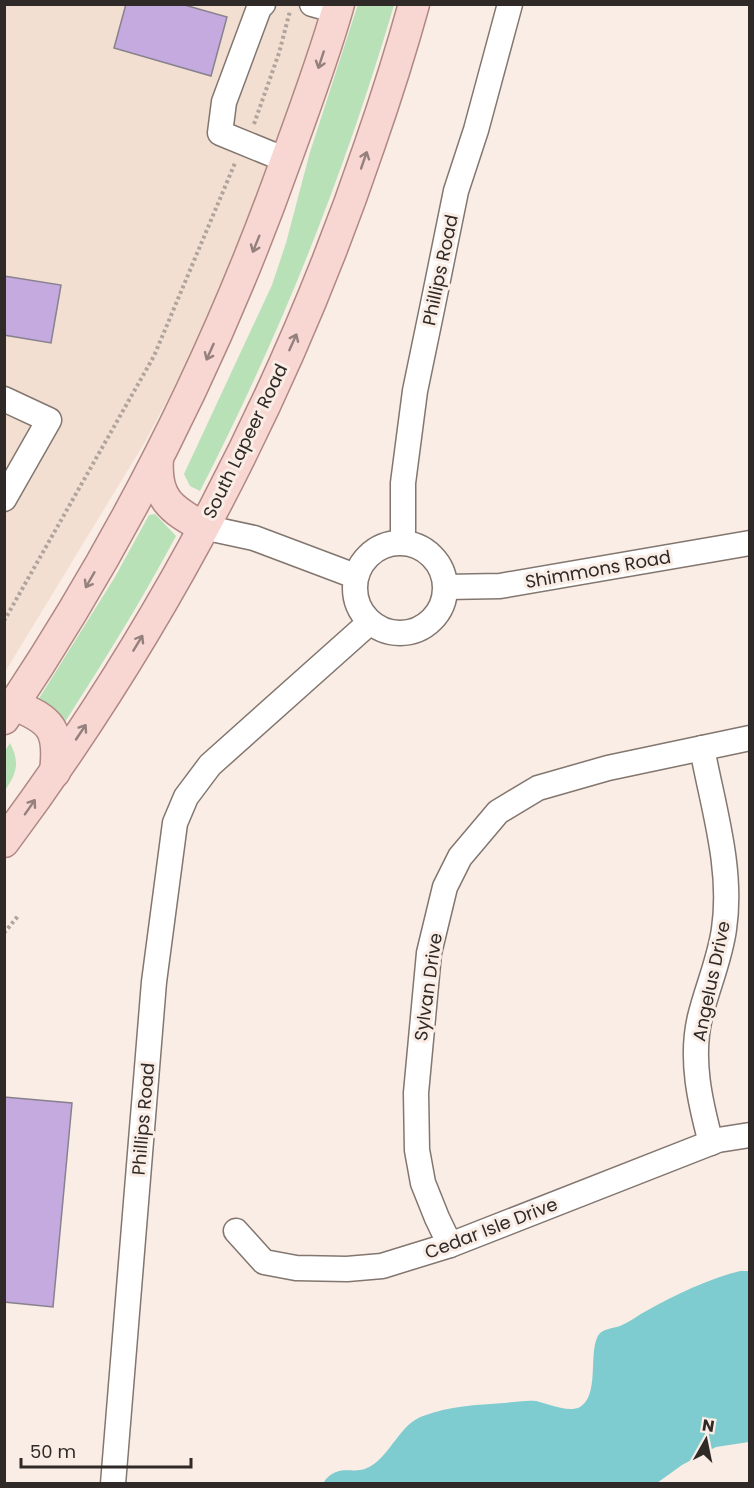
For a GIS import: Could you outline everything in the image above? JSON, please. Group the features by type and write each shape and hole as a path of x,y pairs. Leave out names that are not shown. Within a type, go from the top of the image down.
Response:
{"main road":[{"name":"South Lapeer Road","path":"4,842 55,772 129,658 203,527 262,411 336,239 388,91 414,4"},
{"path":"55,772 57,751 54,735 46,721 8,709 120,530 158,458 224,320 259,236 312,90 329,7"},
{"path":"158,458 159,489 166,500 184,517 203,527"}],"street":[{"path":"263,4 259,8 224,102 220,133 286,160"},
{"name":"Phillips Road","path":"403,542 403,483 415,391 456,191 476,130 510,4"},
{"path":"4,399 49,420 4,499"},
{"path":"203,527 254,538 355,576"},
{"path":"403,542 426,550 441,566 446,586 439,612 417,630 391,633 369,623 356,602 355,576 364,558 382,545 403,542"},
{"name":"Shimmons Road","path":"446,586 500,586 750,543"},
{"name":"Phillips Road","path":"113,1484 157,959 176,823 186,797 210,765 369,623"},
{"name":"Sylvan Drive","path":"450,1245 423,1183 417,1150 416,1093 429,953 445,887 460,857 498,812 538,788 608,768 750,738"},
{"name":"Angelus Drive","path":"702,748 722,849 727,887 724,929 699,1020 696,1067 711,1143"},
{"name":"Cedar Isle Drive","path":"236,1231 264,1262 296,1268 347,1269 382,1266 450,1245 711,1143 750,1135"}],"path":[{"path":"252,128 272,75 289,17"},
{"path":"4,621 154,356 236,160"},
{"path":"4,933 18,916"}],"shaded area":[{"path":"5,5 322,5 250,224 206,327 145,442 5,672"}],"green space":[{"path":"358,4 394,5 354,130 309,252 230,432 200,491 190,486 184,474 272,285 286,243 310,152"},
{"path":"155,514 176,536 122,630 65,722 62,723 38,700 115,577 149,515"},
{"path":"10,743 15,756 16,768 5,790 5,751"}],"water":[{"path":"740,1271 749,1271 749,1442 716,1447 682,1465 657,1483 323,1483 329,1476 340,1471 358,1470 371,1466 385,1454 408,1425 423,1416 443,1410 463,1406 528,1401 564,1409 580,1407 590,1394 595,1346 601,1332 624,1324 693,1288"}],"building":[{"path":"126,4 181,4 227,17 211,76 114,48"},
{"path":"4,276 61,285 51,343 4,335"},
{"path":"4,1097 72,1103 53,1307 4,1302"}]}
